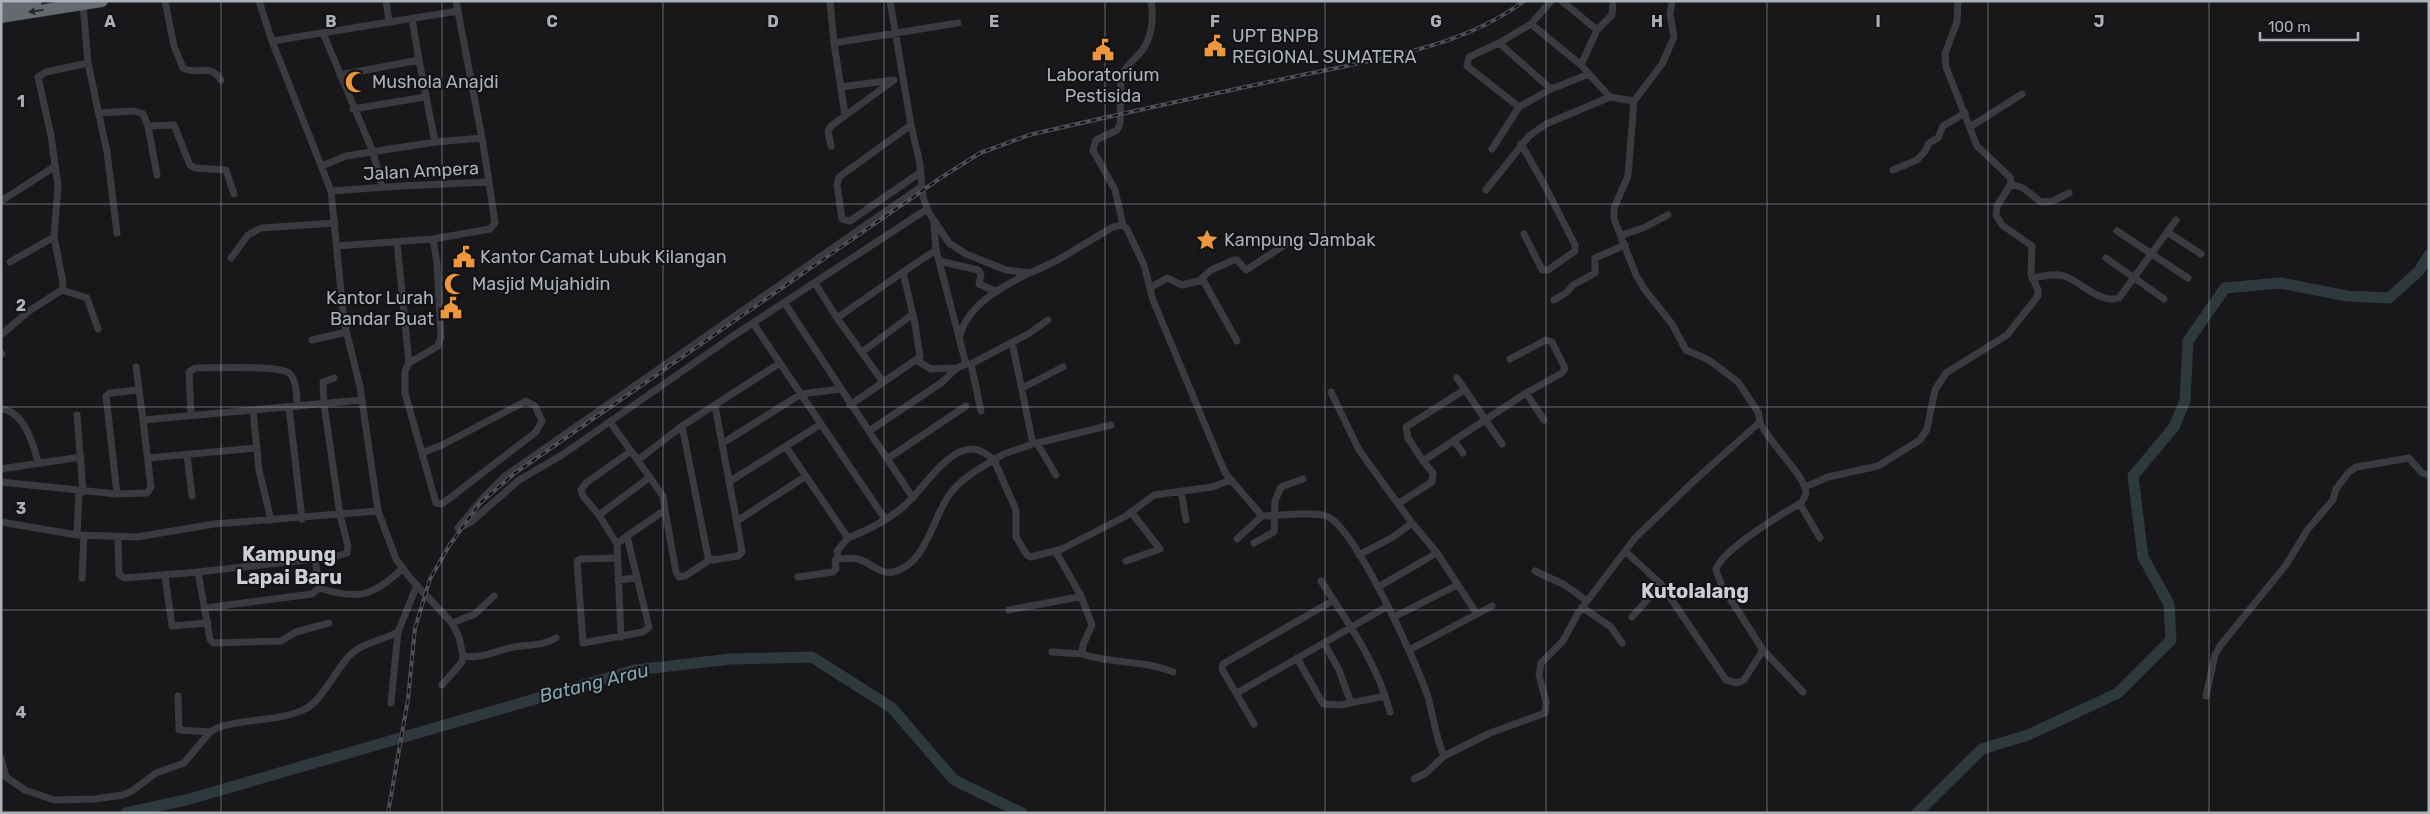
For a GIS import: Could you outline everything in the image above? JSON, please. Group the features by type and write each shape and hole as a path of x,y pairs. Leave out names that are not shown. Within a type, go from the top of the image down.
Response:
{"highway":[{"path":"3,11 36,1"},
{"path":"3,11 102,1"}],"street":[{"path":"165,1 174,46 183,68 211,71 216,73 221,80"},
{"path":"259,1 272,41 331,192 344,322 362,400 378,511 390,546 403,568 456,629 463,656 456,671 442,685"},
{"path":"386,1 389,22"},
{"path":"456,1 482,138 488,182"},
{"path":"830,1 834,43 845,115"},
{"path":"890,1 897,33 902,78 927,209 949,243 966,254 1006,270 1030,272"},
{"path":"1151,1 1153,18 1146,42 1141,52 1123,71 1121,77 1120,124 1117,130 1096,140 1093,150 1115,190 1123,225 1130,232 1144,265 1150,288 1212,442 1231,480 1262,516"},
{"path":"1519,107 1467,66 1469,57 1499,43 1531,24 1551,1"},
{"path":"1562,1 1597,30"},
{"path":"1581,65 1597,30 1612,15 1613,1"},
{"path":"1672,1 1670,14 1675,31 1672,43 1662,64 1634,101 1628,176 1614,208 1614,219 1622,235 1636,275 1644,290 1672,324 1686,350 1709,360 1738,382 1758,412 1760,422 1769,438 1790,464 1805,487 1805,498 1800,504 1767,524 1722,559 1717,565 1716,570 1722,586 1762,650 1803,692"},
{"path":"1958,1 1957,22 1946,47 1945,60 1964,113 1981,150 2008,175 2011,184"},
{"path":"83,4 88,63 107,152 117,233"},
{"path":"272,41 458,11"},
{"path":"412,19 425,97 435,142"},
{"path":"834,43 958,23"},
{"path":"1531,24 1581,65 1610,97"},
{"path":"323,33 353,109 373,152 382,187"},
{"path":"1499,43 1551,89"},
{"path":"340,75 419,60"},
{"path":"62,290 54,237 58,202 51,136 38,77 46,72 88,63"},
{"path":"1492,149 1519,107 1551,89 1588,74"},
{"path":"841,86 902,78"},
{"path":"831,146 828,129 894,80"},
{"path":"1970,127 2022,94"},
{"path":"353,109 425,97"},
{"path":"1486,190 1521,144 1546,124 1610,97 1634,101"},
{"path":"98,113 139,112 145,117 157,175"},
{"path":"1893,170 1917,160 1926,151 1929,143 1938,138 1943,126 1964,113"},
{"path":"148,126 174,125 190,165 195,168 226,170 234,194"},
{"path":"911,125 839,177 837,185 842,218 850,222 921,172"},
{"path":"322,166 346,156 435,142 482,138"},
{"path":"1521,144 1575,245 1575,251 1548,270 1542,270 1524,234"},
{"path":"1,202 54,167"},
{"name":"Jalan Ampera","path":"331,192 382,187 488,182 495,223 493,228 433,239 337,246"},
{"path":"2011,184 2024,188 2041,202 2053,201 2069,193"},
{"path":"1805,487 1828,477 1878,466 1920,440 1927,429 1933,397 1940,381 1953,368 1991,347 2013,329 2038,296 2038,290 2032,278 2032,246 2002,225 1996,215 1997,206 2011,184"},
{"path":"922,186 506,476 483,498 458,528 471,522 519,480 562,455 784,302 927,209"},
{"path":"1622,235 1644,228 1668,215"},
{"path":"2032,278 2050,275 2064,276 2094,294 2112,300 2122,297 2176,220"},
{"path":"934,222 936,250 981,411"},
{"path":"231,258 253,230 277,226 334,223"},
{"path":"960,339 963,326 995,291 1030,272 1056,261 1113,227 1123,225"},
{"path":"2117,231 2188,278"},
{"path":"2167,232 2201,254"},
{"path":"10,262 54,237"},
{"path":"409,363 438,346 441,337 437,263 433,239"},
{"path":"1150,288 1167,278 1182,285 1201,279 1212,270 1234,260 1238,260 1246,270 1294,239"},
{"path":"397,242 409,363 405,372 405,394 434,501 442,504 536,432 542,421 535,406 526,401 449,442 422,453"},
{"path":"1554,300 1566,293 1573,285 1596,273 1594,261 1597,256 1625,245"},
{"path":"837,318 936,250"},
{"path":"2106,258 2164,299"},
{"path":"939,261 962,264 980,271 979,284 995,291"},
{"path":"850,405 916,360 920,354 903,272"},
{"path":"1201,279 1204,280 1237,341"},
{"path":"815,282 837,318 882,382"},
{"path":"62,290 87,298 98,329"},
{"path":"1,335 29,311 62,290"},
{"path":"784,302 913,498"},
{"path":"862,352 913,314"},
{"path":"916,360 931,369 957,368 969,364 1028,334 1048,320"},
{"path":"753,323 885,519"},
{"path":"312,340 347,332"},
{"path":"1423,461 1526,393 1562,373 1564,366 1552,342 1546,340 1510,359"},
{"path":"1012,342 1035,444 1056,475"},
{"path":"638,460 682,426 780,364"},
{"path":"1,482 117,494 144,494 149,492 151,486 136,368"},
{"path":"191,415 189,372 195,368 286,371 292,376 296,390 293,407 302,519"},
{"path":"869,431 941,383 957,368"},
{"path":"1022,388 1063,368"},
{"path":"118,538 119,574 121,577 165,576 334,557 348,551 340,515 324,404 323,382 334,378"},
{"path":"1457,378 1502,444"},
{"path":"117,494 106,396 110,393 139,390"},
{"path":"723,443 801,394 841,390"},
{"path":"1399,503 1432,482 1433,473 1408,438 1406,427 1464,390"},
{"path":"1331,392 1359,450 1412,523 1438,553 1477,614"},
{"path":"1526,393 1544,420"},
{"path":"143,420 362,400"},
{"path":"610,422 663,496 676,572 679,577 685,576 711,559 738,556 741,553 737,521 715,406"},
{"path":"887,458 966,406"},
{"path":"1,408 10,412 22,422 38,462"},
{"path":"252,410 256,448 271,520"},
{"path":"77,415 81,457 80,535 82,578"},
{"path":"1414,779 1426,773 1444,756 1490,733 1545,713 1546,702 1539,668 1544,659 1563,641 1572,622 1625,551 1688,487 1760,422"},
{"path":"730,482 821,424"},
{"path":"838,557 860,559 883,572 894,572 902,568 921,551 938,512 952,492 968,475 1004,454 1035,444 1112,425"},
{"path":"682,426 706,550 711,559"},
{"path":"1454,440 1463,452"},
{"path":"786,447 848,538"},
{"path":"148,458 256,448"},
{"path":"798,577 833,572 836,569 835,560 838,557 838,548 848,538 885,519 913,498 931,474 965,451 976,449 994,460 1014,502 1018,520 1016,537 1027,555 1031,557 1056,552 1130,512 1154,495 1212,487 1231,480"},
{"path":"621,637 617,544 599,515 583,496 582,486 631,451"},
{"path":"187,455 192,496"},
{"path":"1,469 81,457"},
{"path":"2206,696 2215,655 2220,646 2286,565 2308,529 2333,500 2336,489 2348,473 2356,468 2409,458 2422,473 2429,475"},
{"path":"737,521 806,476"},
{"path":"599,515 650,477"},
{"path":"1254,543 1274,532 1276,495 1281,487 1303,479"},
{"path":"1181,491 1186,520"},
{"path":"1800,504 1820,538"},
{"path":"617,544 666,510"},
{"path":"1,522 80,535 118,538 137,537 214,524 302,519 378,511"},
{"path":"1126,561 1160,549 1130,512"},
{"path":"1237,539 1262,516 1320,515 1332,519 1346,535 1359,555 1394,617 1428,696 1434,727 1444,756"},
{"path":"1359,555 1393,537 1412,523"},
{"path":"617,558 580,558 577,561 581,641 585,644 643,632 649,627 627,536"},
{"path":"1625,551 1661,584 1726,680 1737,683 1744,680 1762,650"},
{"path":"1056,552 1081,596 1092,626 1083,645 1082,654"},
{"path":"1378,587 1438,553"},
{"path":"315,558 319,588"},
{"path":"319,588 342,596 361,595 387,582 403,568"},
{"path":"1535,571 1565,585 1611,627 1622,643"},
{"path":"198,572 211,641 220,644 281,641 296,632 329,623"},
{"path":"165,576 172,626 208,623"},
{"path":"618,580 636,578"},
{"path":"1321,581 1361,644 1386,696 1390,712"},
{"path":"1394,617 1457,584"},
{"path":"1632,617 1661,584"},
{"path":"391,703 398,632 417,585"},
{"path":"205,608 312,594 319,588"},
{"path":"452,623 475,614 494,596"},
{"path":"1009,610 1031,605 1050,604 1081,596"},
{"path":"1254,724 1222,669 1223,664 1334,600"},
{"path":"1236,694 1388,606"},
{"path":"1409,650 1492,606"},
{"path":"1,758 6,777 25,790 41,796 66,801 106,798 128,793 156,774 184,763 210,732 228,724 283,717 307,708 316,700 334,673 352,653 398,632"},
{"path":"463,656 481,658 510,648 538,645 556,638"},
{"path":"1324,643 1339,670 1351,703"},
{"path":"1052,652 1082,654 1140,665 1150,664 1173,672"},
{"path":"1297,658 1322,704 1331,706 1386,696"},
{"path":"178,696 178,730 210,732"}],"waterway":[{"path":"1917,813 1982,749 2028,735 2118,693 2171,640 2169,604 2143,557 2133,476 2174,427 2185,401 2188,341 2225,288 2280,283 2347,296 2389,298 2419,271 2429,255"},
{"name":"Batang Arau","path":"126,813 186,800 635,670 731,659 812,657 892,708 954,780 1022,813"}],"railway":[{"path":"388,813 408,699 415,628 430,579 449,546 480,503 515,473 939,179 980,153 1029,135 1411,51 1471,31 1499,18 1524,1"}],"place":[{"name":"UPT BNPB REGIONAL SUMATERA","path":"1215,46"},
{"name":"Laboratorium Pestisida","path":"1103,50"},
{"name":"Mushola Anajdi","path":"356,82"},
{"name":"Kampung Jambak","path":"1207,240"},
{"name":"Kantor Camat Lubuk Kilangan","path":"464,257"},
{"name":"Masjid Mujahidin","path":"455,284"},
{"name":"Kantor Lurah Bandar Buat","path":"451,308"}],"district":[{"name":"Kampung Lapai Baru","path":"289,566"},
{"name":"Kutolalang","path":"1695,591"}]}
